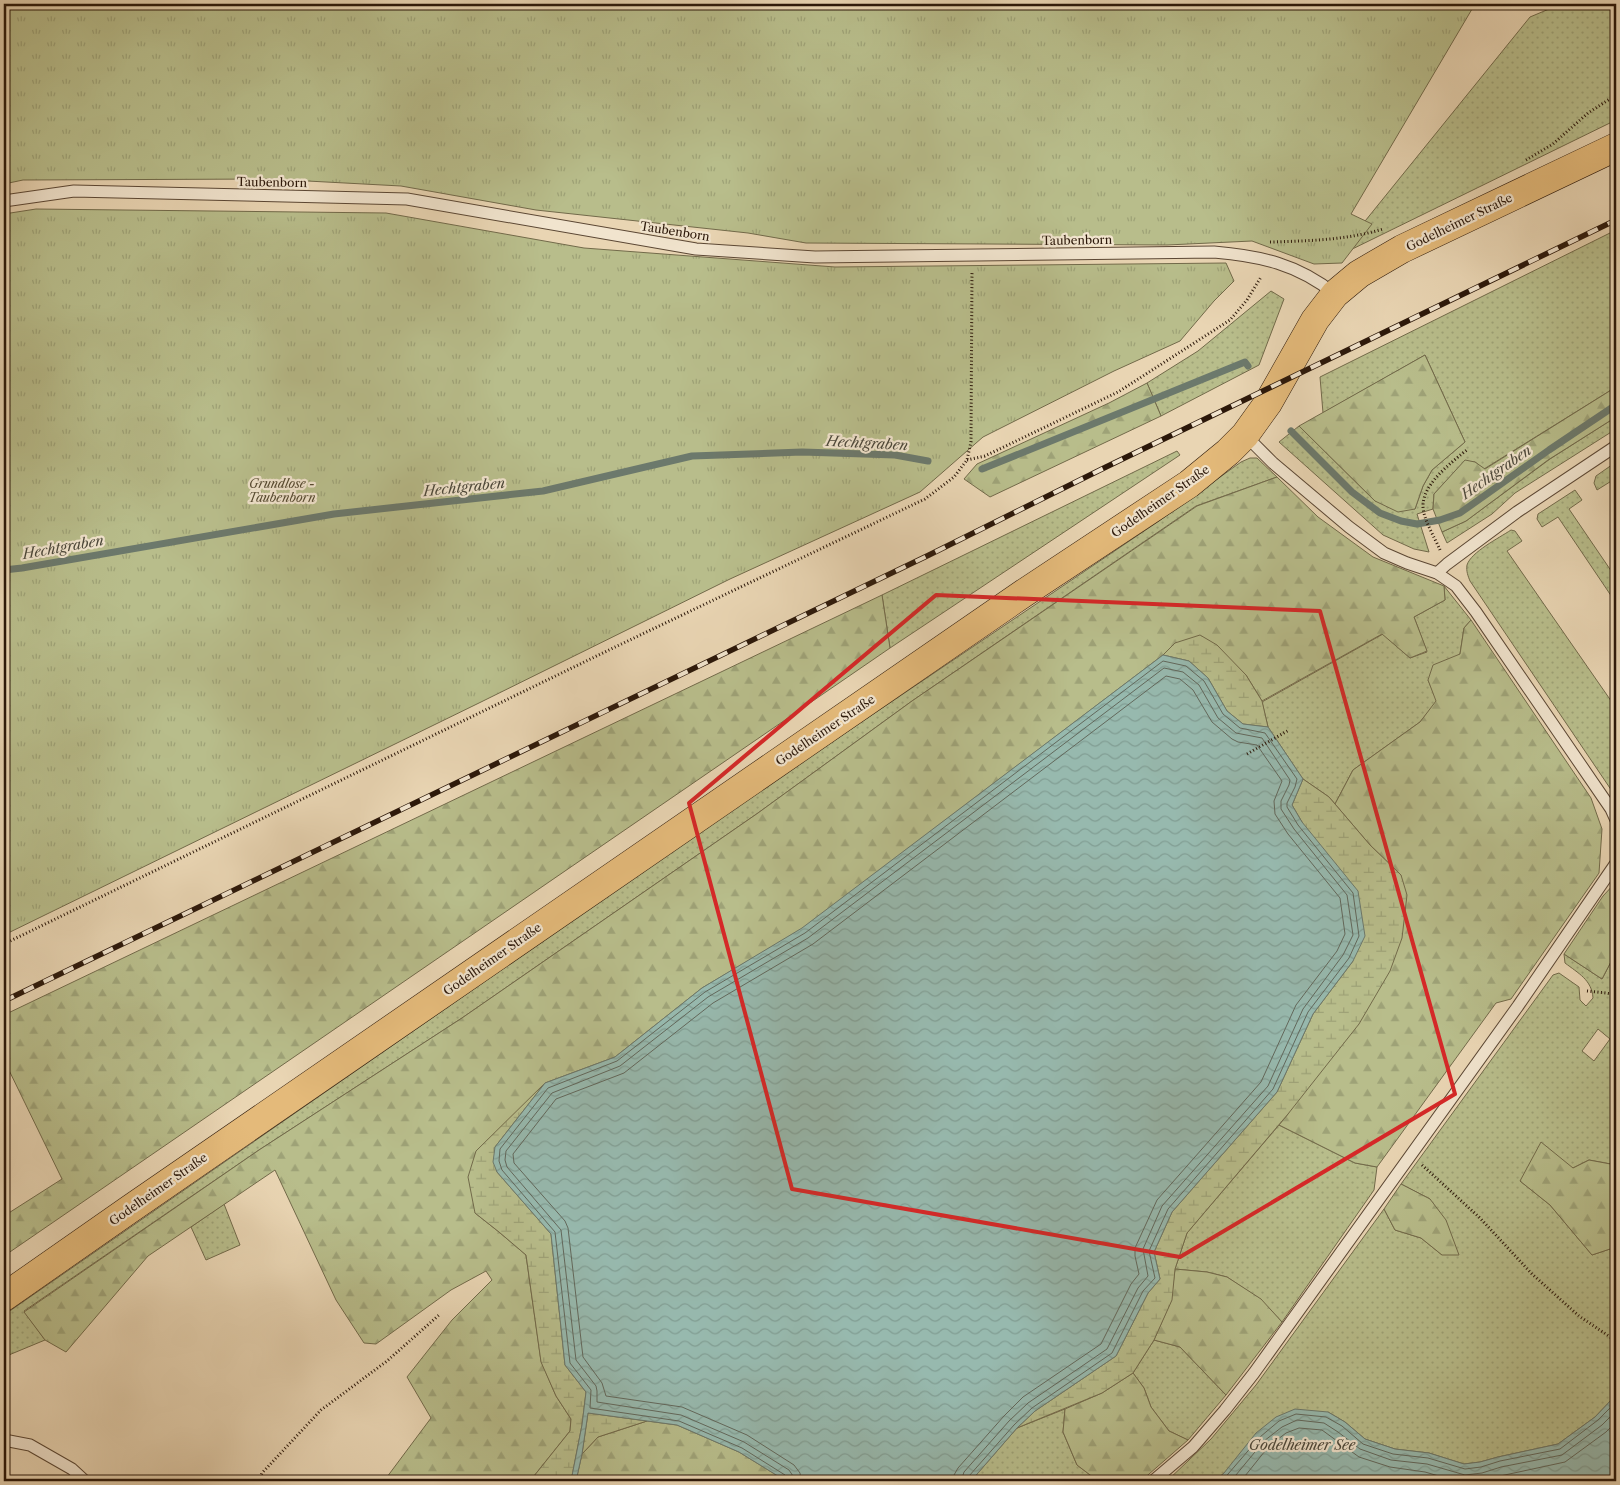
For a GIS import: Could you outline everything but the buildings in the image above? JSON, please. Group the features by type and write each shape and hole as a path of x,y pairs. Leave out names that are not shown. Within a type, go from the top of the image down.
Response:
{"main road":[{"name":"Godelheimer Straße","path":"4,1297 146,1197 1024,593 1189,484 1246,435 1268,404 1315,320 1335,294 1359,274 1402,249 1616,147"}],"lane":[{"name":"Taubenborn","path":"4,201 74,191 407,199 696,250 815,257 1214,252 1246,255 1268,260 1305,273 1335,294"},
{"path":"1246,435 1280,468 1349,527 1377,548 1407,563 1437,573 1456,586 1476,612 1611,809 1616,820"},
{"path":"1437,573 1518,512 1616,446"},
{"path":"1153,1481 1193,1447 1254,1373 1518,1006 1616,863"},
{"path":"4,1440 30,1445 72,1470 85,1481"}],"path":[{"path":"1525,160 1553,144 1588,114 1616,95"},
{"path":"1246,255 1249,242 1314,240 1365,234 1385,228"},
{"path":"4,944 611,649 925,499 954,477 967,460 971,442 972,255"},
{"path":"967,460 985,456 1118,392 1230,320 1252,292"},
{"path":"1430,530 1422,506 1429,487 1440,472 1468,449"},
{"path":"1247,754 1288,730"},
{"path":"1586,991 1616,995"},
{"path":"1410,1155 1480,1218 1532,1274 1579,1316 1616,1341"},
{"path":"259,1481 262,1472 321,1410 387,1361 439,1315"}],"highlighted area":[{"path":"936,595 1320,611 1455,1094 1180,1257 792,1189 689,803"}],"green space":[{"path":"4,4 1475,4 1351,214 1372,224 1342,263 1314,264 1252,241 1167,245 806,243 748,233 536,210 401,186 270,179 23,180 4,184"},
{"path":"1561,4 1616,4 1616,120 1336,257 1530,17"},
{"name":"Grundlose - Taubenborn","path":"36,209 386,213 584,248 835,267 1226,263 1234,281 1180,341 1114,371 983,437 920,492 730,579 4,935 4,214"},
{"path":"1616,230 1616,387 1484,469 1475,462 1465,461 1434,494 1433,509 1417,514 1429,552 1414,549 1383,535 1279,442 1299,426 1375,501 1415,509 1423,486 1432,470 1465,442 1425,355 1323,413 1320,377"},
{"path":"1271,291 1284,299 1259,365 1161,416 1147,383 1198,351"},
{"path":"1425,355 1465,442 1432,470 1423,486 1415,509 1398,512 1375,501 1299,426"},
{"path":"1147,383 1161,416 990,497 964,479 977,464 1109,403"},
{"path":"1616,387 1616,417 1548,460 1466,521 1442,532 1433,509 1434,494 1465,460 1475,462 1485,469"},
{"path":"1616,417 1616,429 1515,493 1492,514 1447,543 1442,532 1466,521 1550,459"},
{"path":"1177,451 1180,455 890,648 882,595"},
{"path":"1250,458 1257,458 1277,477 1196,506 912,701 758,813 462,1018 259,1150 24,1311 45,1340 4,1357 4,1315 752,796 1159,521 1241,462"},
{"path":"1616,462 1616,484 1613,480 1597,490 1594,483 1596,476"},
{"path":"1277,477 1318,517 1373,557 1444,586 1445,600 1414,617 1427,651 1410,658 1382,634 1262,701 1246,675 1175,643 1163,655 802,929 702,988 615,1057 545,1083 475,1213 526,1255 541,1361 556,1396 571,1419 570,1431 530,1481 384,1481 431,1418 407,1377 452,1320 492,1280 486,1271 451,1290 376,1344 364,1343 336,1300 275,1170 148,1256 66,1352 45,1340 24,1312 259,1150 462,1018 758,813 912,701 1197,506"},
{"path":"1575,490 1582,500 1569,509 1616,578 1616,603 1558,517 1542,527 1537,519 1538,514"},
{"path":"1511,530 1515,531 1522,541 1507,551 1616,708 1616,797 1469,579 1467,565 1474,555"},
{"path":"1444,586 1471,620 1464,628 1460,654 1428,680 1437,701 1420,722 1353,770 1335,804 1329,797 1303,779 1268,727 1262,702 1383,634 1410,658 1427,652 1414,617 1445,600"},
{"path":"882,595 890,648 4,1256 4,1216 62,1179 4,1060 4,1015"},
{"path":"1471,620 1591,798 1602,829 1599,873 1511,999 1496,1003 1377,1167 1355,1163 1279,1125 1288,1114 1401,875 1370,845 1335,804 1353,770 1420,722 1436,701 1428,680 1433,665 1460,654 1464,628"},
{"path":"1200,635 1217,645 1246,675 1262,701 1268,727 1243,724 1227,711 1208,678 1189,661 1163,655 1175,643"},
{"path":"1303,779 1329,797 1370,845 1401,875 1407,895 1402,938 1390,971 1359,1024 1288,1114 1187,1233 1175,1269 1172,1300 1154,1340 1133,1373 1102,1393 1017,1428 1035,1411 1116,1356 1148,1293 1160,1279 1154,1252 1172,1212 1277,1092 1313,1014 1353,961 1302,822 1292,805"},
{"path":"1616,882 1616,952 1602,979 1564,954 1603,896"},
{"path":"1616,952 1616,1165 1589,1160 1573,1168 1520,1181 1550,1205 1592,1255 1616,1247 1616,1395 1595,1417 1558,1444 1480,1462 1464,1464 1429,1453 1395,1449 1365,1439 1345,1422 1328,1412 1224,1473 1215,1481 1167,1481 1211,1439 1256,1385 1384,1209 1395,1230 1421,1238 1442,1255 1430,1199 1401,1184 1553,975 1559,973 1579,987 1580,1000 1586,1006 1593,998 1587,982 1565,963 1564,954 1602,979","holes":["1598,1029 1610,1039 1594,1061 1582,1051"]},
{"path":"545,1083 495,1147 497,1172 551,1234 565,1365 586,1392 582,1425 571,1481 530,1481 570,1431 571,1419 556,1396 541,1362 526,1255 475,1213 468,1177 476,1151"},
{"path":"1279,1125 1355,1163 1377,1167 1374,1190 1282,1322 1260,1299 1227,1277 1207,1272 1175,1269 1187,1233"},
{"path":"1541,1142 1573,1168 1589,1160 1616,1165 1616,1247 1592,1255 1550,1205 1520,1181"},
{"path":"1401,1184 1430,1199 1446,1220 1459,1255 1442,1255 1421,1238 1395,1230 1384,1209"},
{"path":"224,1204 240,1245 206,1260 191,1227"},
{"path":"1175,1269 1207,1272 1227,1277 1261,1299 1282,1322 1226,1395 1180,1347 1154,1340 1171,1301"},
{"path":"1154,1340 1180,1347 1226,1395 1188,1440 1169,1431 1151,1407 1144,1388 1133,1373"},
{"path":"1133,1373 1144,1388 1151,1407 1169,1431 1188,1440 1141,1481 1098,1481 1077,1465 1063,1432 1065,1409 1102,1393"},
{"path":"1065,1409 1063,1432 1077,1465 1098,1481 971,1481 1017,1428"},
{"path":"588,1413 647,1421 598,1437 582,1454"},
{"path":"647,1421 677,1425 739,1452 786,1481 576,1481 582,1454 598,1437"}],"water":[{"path":"1163,655 1189,661 1208,678 1227,711 1243,724 1268,727 1303,779 1292,805 1302,822 1358,891 1365,936 1353,961 1313,1014 1277,1092 1172,1212 1154,1252 1160,1279 1148,1293 1116,1356 1035,1411 1017,1428 971,1481 786,1481 739,1452 677,1425 588,1413 576,1481 571,1481 582,1425 586,1392 565,1365 551,1234 497,1172 493,1162 495,1147 545,1083 615,1057 702,988 802,928"},
{"name":"Godelheimer See","path":"1616,1395 1616,1481 1215,1481 1224,1473 1256,1433 1276,1417 1295,1409 1328,1412 1345,1422 1365,1439 1395,1449 1429,1453 1464,1464 1558,1444 1595,1417"}],"waterway":[{"name":"Hechtgraben","path":"982,469 1245,362 1248,366"},
{"name":"Hechtgraben","path":"1291,431 1352,492 1380,513 1401,521 1417,524 1440,520 1460,513 1616,405"},
{"name":"Hechtgraben","path":"4,570 334,514 543,491 692,456 802,452 895,455 928,461"}],"railway":[{"path":"4,1001 929,555 1106,467 1616,220"}]}
